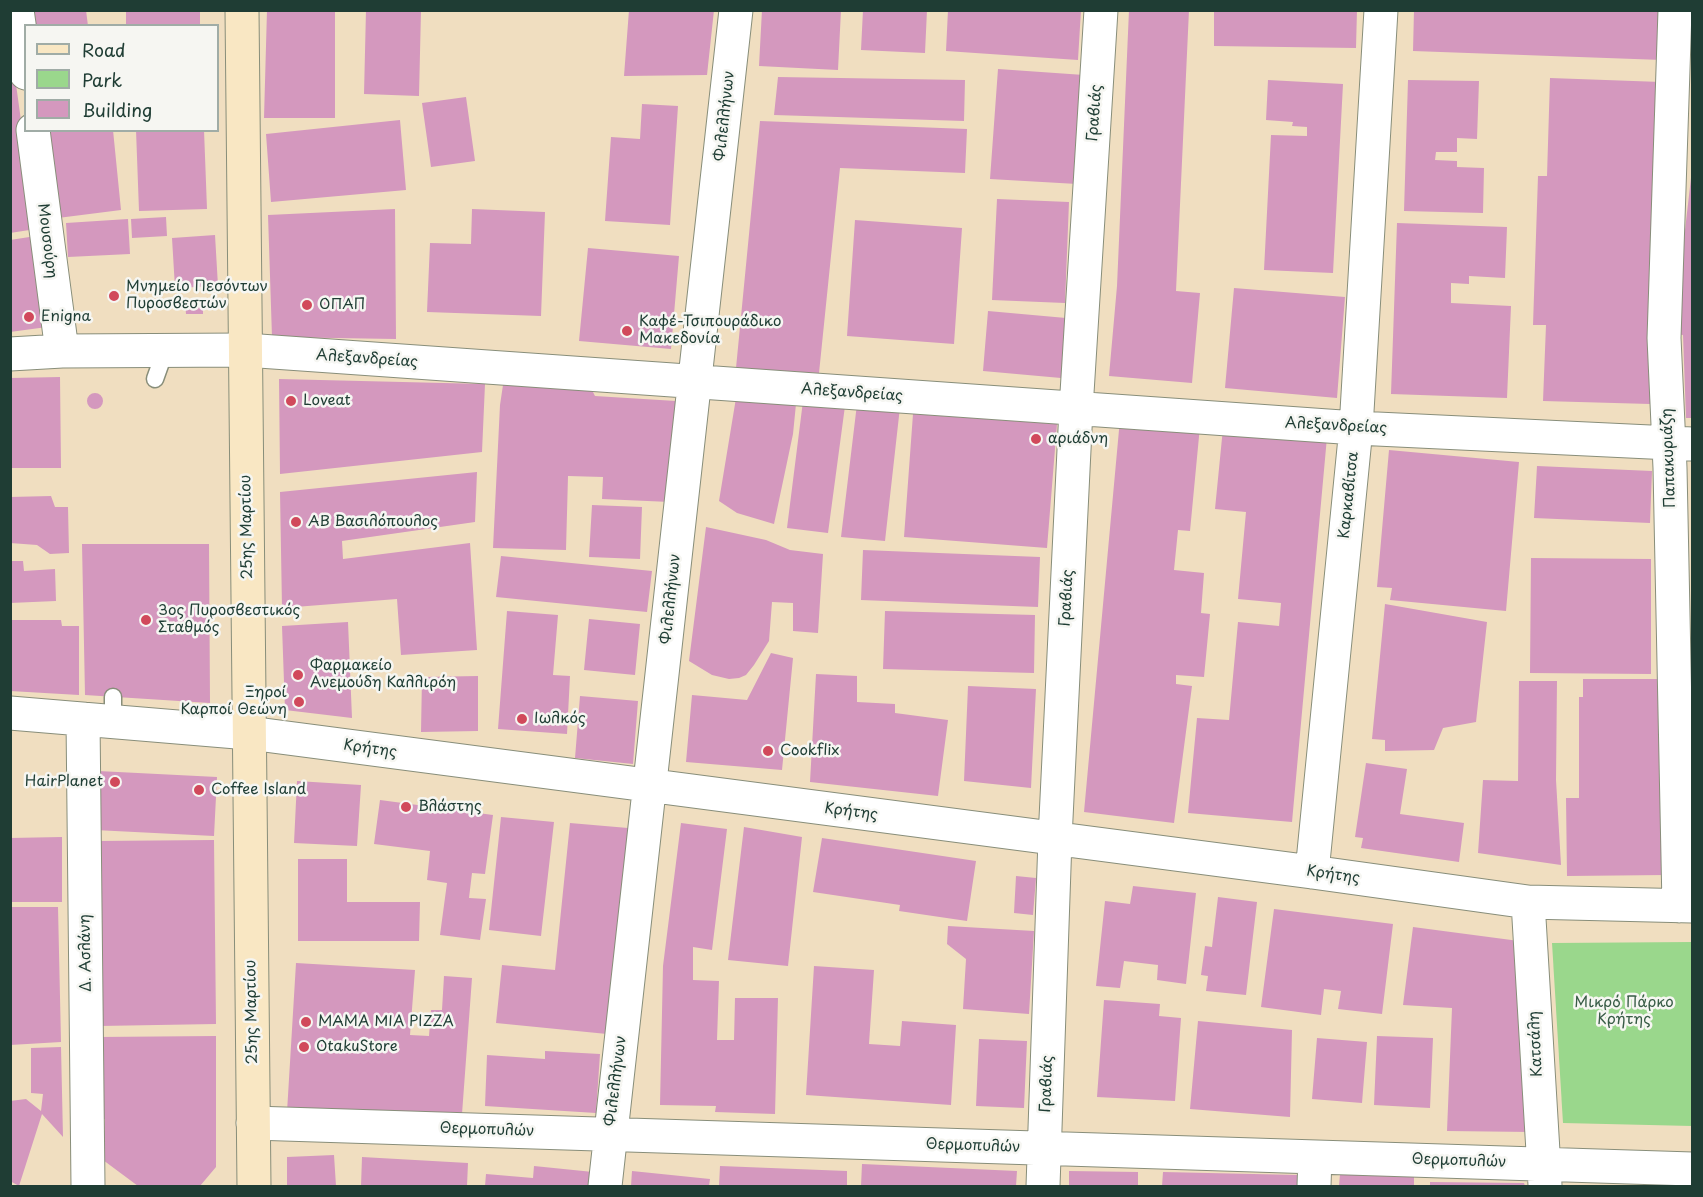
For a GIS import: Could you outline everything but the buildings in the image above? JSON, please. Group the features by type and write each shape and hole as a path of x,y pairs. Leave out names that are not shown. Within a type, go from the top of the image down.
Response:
{"main road":[{"name":"25ης Μαρτίου","path":"242,10 254,1186"}],"street":[{"path":"17,10 24,59"},
{"name":"Φιλελλήνων","path":"605,1186 736,10"},
{"name":"Γραβιάς","path":"1043,1186 1055,839 1076,409 1101,10"},
{"name":"Καρκαβίτσα","path":"1312,872 1356,428 1381,10"},
{"name":"Παπακυριάζη","path":"1675,10 1683,44 1664,338 1681,443 1686,906"},
{"name":"Μουσούρη","path":"33,132 62,351"},
{"name":"Αλεξανδρείας","path":"10,354 62,351 160,365 245,350 1356,428 1681,443"},
{"name":"Κρήτης","path":"10,712 103,712 1528,902 1686,906"},
{"name":"Δ. Ασλάνη","path":"88,1186 103,712"},
{"name":"Κατσάλη","path":"1528,902 1544,1175"},
{"name":"Θερμοπυλών","path":"253,1123 1045,1148 1315,1172 1544,1175 1692,1169"}],"green space":[{"name":"Μικρό Πάρκο Κρήτης","path":"1692,942 1692,1126 1563,1123 1552,943"}],"place":[{"name":"Μνημείο Πεσόντων Πυροσβεστών","path":"114,296"},
{"name":"ΟΠΑΠ","path":"307,305"},
{"name":"Enigna","path":"29,317"},
{"name":"Καφέ-Τσιπουράδικο Μακεδονία","path":"627,331"},
{"name":"Loveat","path":"291,401"},
{"name":"αριάδνη","path":"1036,439"},
{"name":"ΑΒ Βασιλόπουλος","path":"296,522"},
{"name":"3ος Πυροσβεστικός Σταθμός","path":"146,620"},
{"name":"Φαρμακείο Ανεμούδη Καλλιρόη","path":"298,675"},
{"name":"Ξηροί Καρποί Θεώνη","path":"299,702"},
{"name":"Ιωλκός","path":"522,719"},
{"name":"Cookflix","path":"768,751"},
{"name":"HairPlanet","path":"115,782"},
{"name":"Coffee Island","path":"199,790"},
{"name":"Βλάστης","path":"406,807"},
{"name":"MAMA MIA PIZZA","path":"306,1022"},
{"name":"OtakuStore","path":"304,1047"}]}
